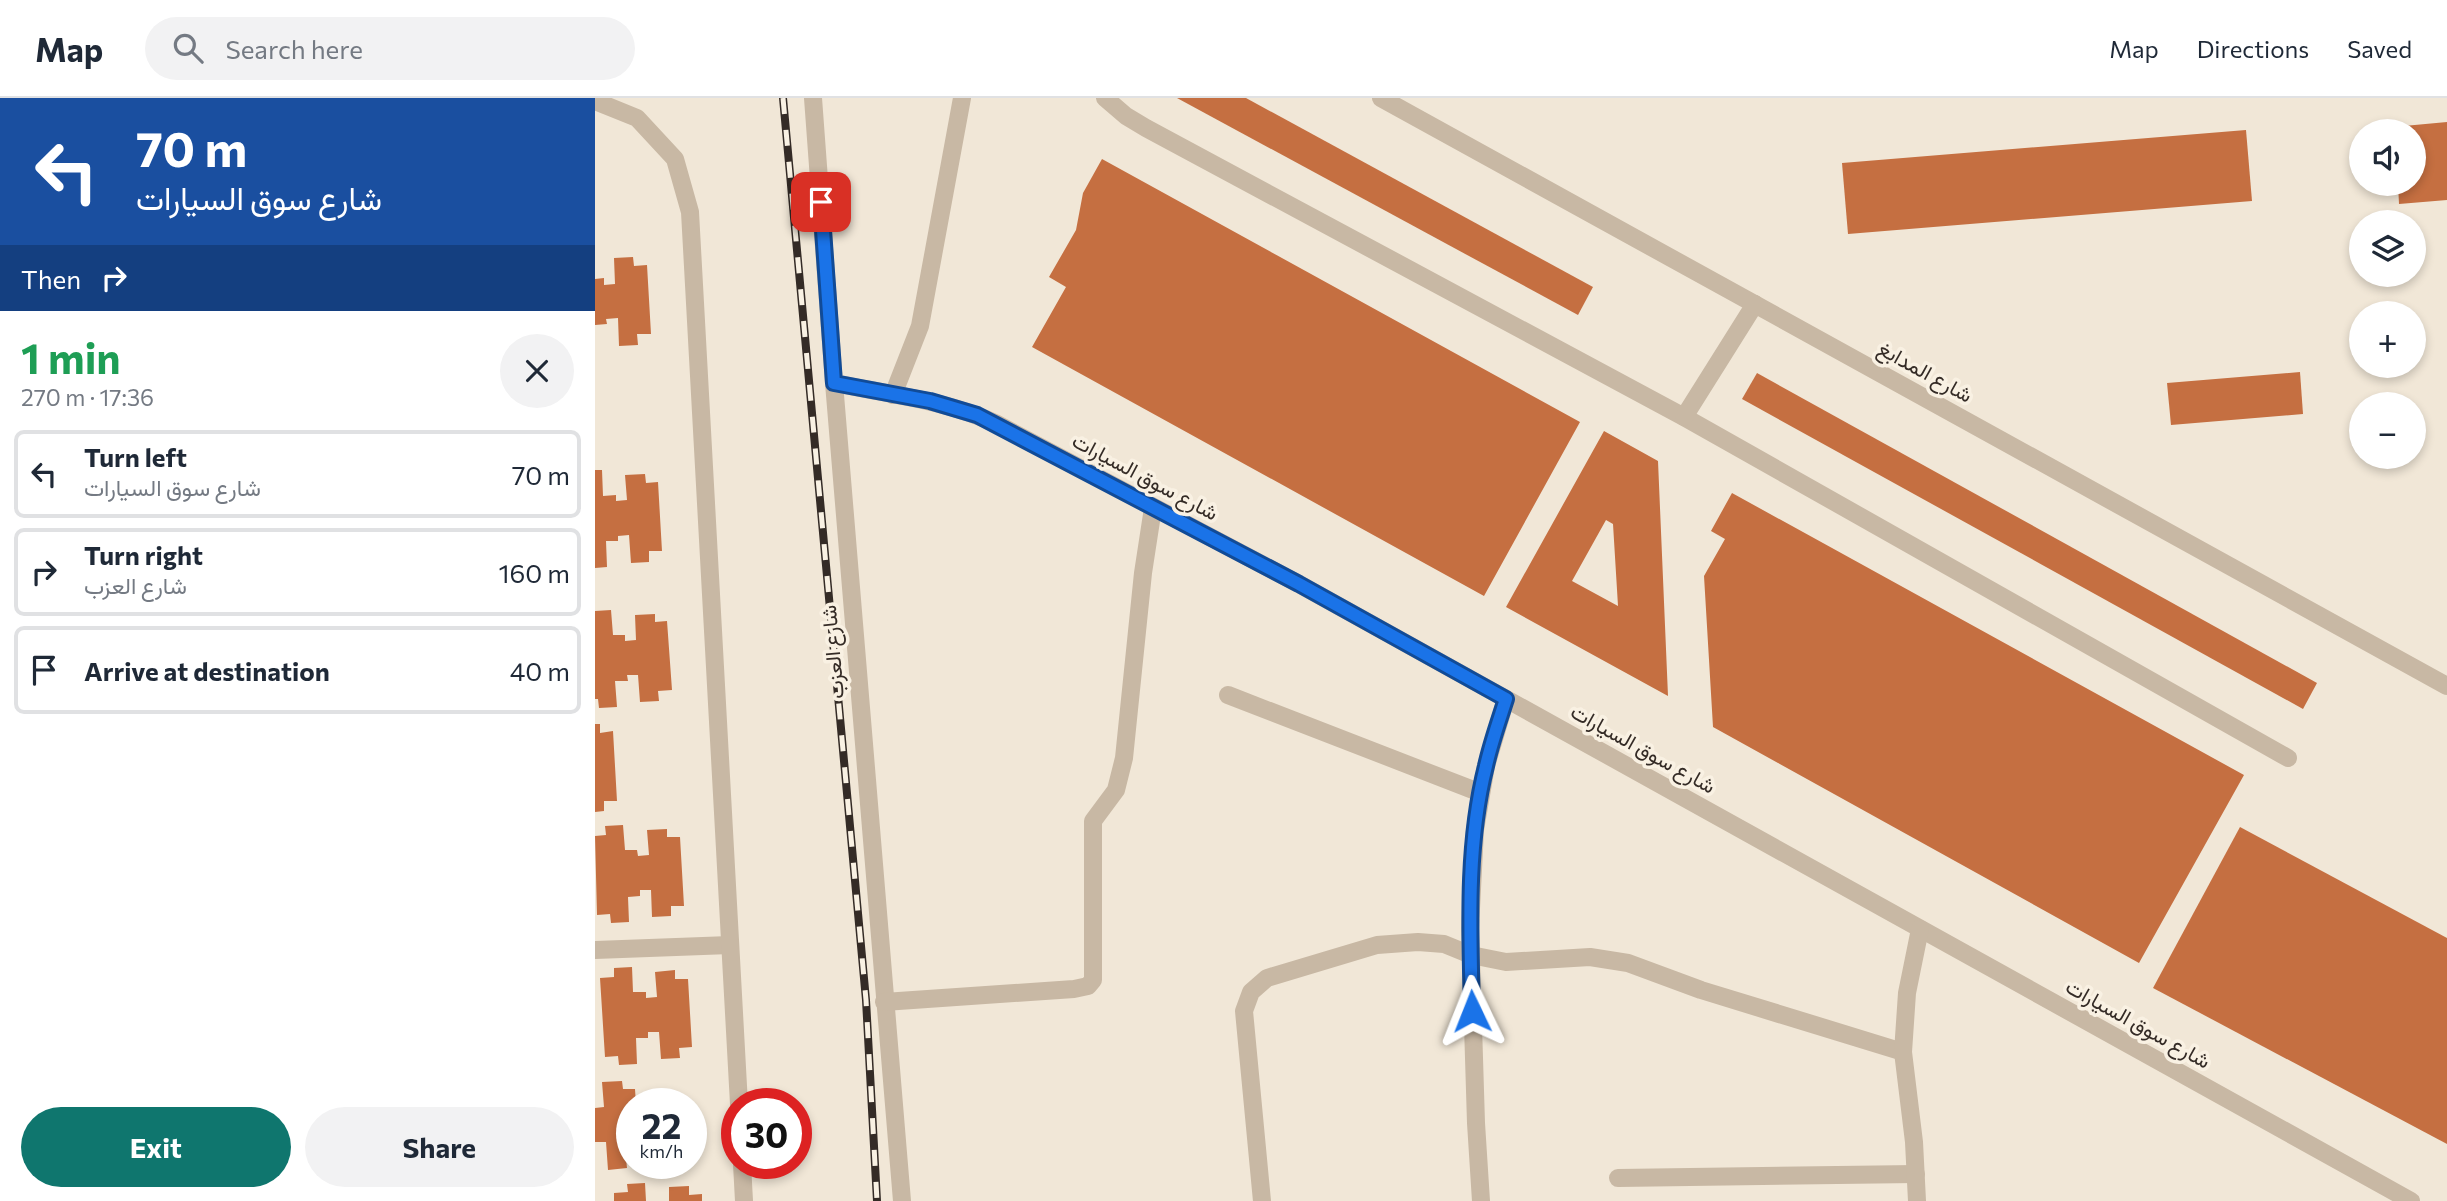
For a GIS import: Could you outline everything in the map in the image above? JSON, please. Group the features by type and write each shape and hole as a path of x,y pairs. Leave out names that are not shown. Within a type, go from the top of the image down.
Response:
{"street":[{"name":"شارع العزب","path":"813,98 902,1201"},
{"path":"894,395 920,326 962,98"},
{"path":"1105,98 1126,116 1146,128 1684,417 2288,758"},
{"name":"شارع المدابغ","path":"1381,98 2447,687"},
{"path":"595,101 637,118 675,159 690,212 738,1088"},
{"path":"1684,417 1755,304"},
{"name":"شارع سوق السيارات","path":"834,383 930,401 977,415 1299,584 2411,1201"},
{"path":"884,1002 1075,989 1087,986 1093,980 1093,821 1117,790 1124,758 1143,573 1153,508"},
{"path":"1228,695 1481,793"},
{"path":"1482,1201 1476,1123 1470,928 1475,830 1486,766 1506,699"},
{"path":"1917,1201 1903,1052 1907,993 1920,929"},
{"path":"1262,1201 1244,1010 1251,992 1267,978 1377,945 1418,942 1444,944 1471,955 1506,962 1590,957 1629,963 1701,990 1903,1052"},
{"path":"595,950 730,945"},
{"path":"1618,1178 1916,1174"},
{"path":"743,1179 744,1201"}],"building":[{"path":"1177,98 1246,98 1593,287 1578,315"},
{"path":"2447,122 2447,200 2399,204 2399,196 2426,196 2426,124"},
{"path":"2246,130 2252,201 1848,234 1842,163"},
{"path":"1102,159 1580,422 1484,596 1032,347 1066,287 1049,277 1076,230 1083,193"},
{"path":"633,257 634,266 647,265 651,334 637,334 638,345 619,346 618,318 606,319 607,324 595,325 595,279 604,278 604,285 615,284 614,258"},
{"path":"2300,372 2303,414 2171,425 2167,383"},
{"path":"1757,373 2317,683 2303,709 1742,399"},
{"path":"1604,431 1658,461 1668,696 1506,607","holes":["1606,520 1613,524 1618,606 1572,581"]},
{"path":"595,470 602,470 603,496 616,495 616,501 627,500 625,475 645,474 646,483 658,482 662,551 649,551 649,562 631,563 629,535 618,536 618,541 606,541 607,567 595,568"},
{"path":"1732,493 2244,775 2139,963 1713,727 1704,576 1725,539 1711,531"},
{"path":"611,610 613,635 625,635 625,641 636,640 635,615 655,614 655,622 667,621 672,690 658,691 659,701 640,702 638,675 627,675 628,681 615,681 617,707 599,708 598,699 595,699 595,611"},
{"path":"595,724 600,724 600,733 613,731 617,801 604,801 604,811 595,812"},
{"path":"623,825 625,850 637,850 638,856 649,855 647,830 667,829 667,837 680,837 684,906 671,906 671,916 652,917 651,890 640,890 640,896 628,897 629,922 611,923 610,914 597,915 595,836 606,835 605,826"},
{"path":"2240,827 2447,938 2447,1144 2153,988"},
{"path":"632,967 633,992 646,992 646,998 657,997 655,972 675,970 675,979 688,979 692,1047 679,1048 680,1058 661,1059 659,1032 648,1032 648,1038 636,1038 637,1064 619,1065 618,1056 605,1057 600,978 614,977 614,968"},
{"path":"622,1081 623,1088 616,1088 616,1169 608,1170 606,1142 595,1142 595,1108 604,1107 602,1082"},
{"path":"645,1183 646,1201 614,1201 614,1193 628,1192 627,1184"},
{"path":"689,1186 689,1195 702,1194 702,1201 669,1201 669,1187"}],"railway":[{"path":"783,98 866,1000 877,1201"}],"route":[{"path":"821,202 834,383 930,401 997,424 1299,584 1506,699 1486,766 1475,830 1470,928 1472,1011"}]}
